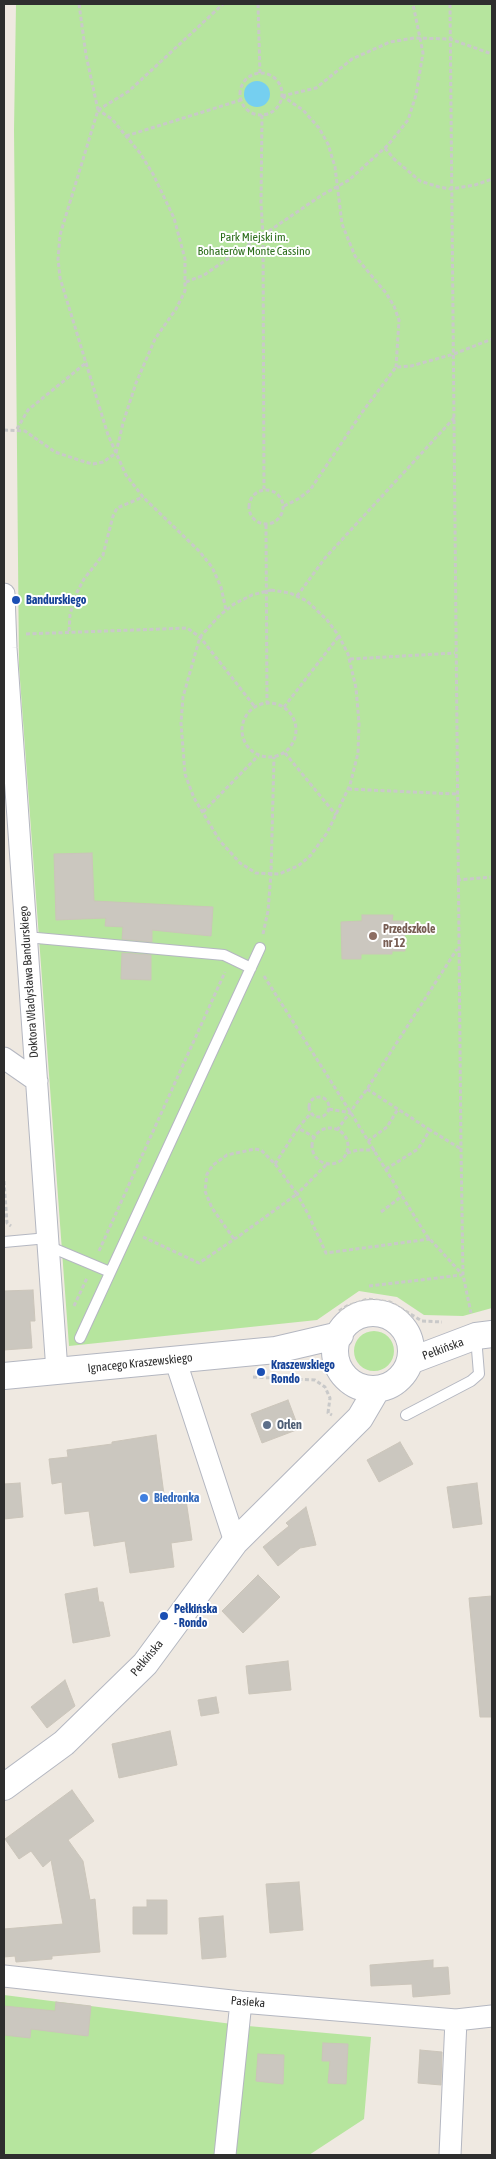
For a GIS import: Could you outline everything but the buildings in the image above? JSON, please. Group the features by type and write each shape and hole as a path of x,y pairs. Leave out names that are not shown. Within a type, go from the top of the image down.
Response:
{"street":[{"name":"Doktora Władysława Bandurskiego","path":"4,594 10,796 26,937 36,1081 41,1241 58,1371"},
{"path":"4,1058 36,1081"},
{"path":"370,1314 381,1314 391,1318 406,1332 411,1348 410,1361 404,1373 397,1381 387,1387 377,1389 366,1388 351,1381 341,1370 338,1348 350,1321 370,1314"},
{"name":"Pełkińska","path":"406,1332 480,1330"},
{"name":"Pełkińska","path":"410,1361 480,1330"},
{"name":"Ignacego Kraszewskiego","path":"4,1376 276,1350 338,1348"},
{"path":"175,1359 235,1542"},
{"name":"Pełkińska","path":"332,1444 345,1407 351,1381"},
{"name":"Pełkińska","path":"4,1787 64,1743 145,1664 235,1542 360,1418 377,1389"},
{"name":"Pasieka","path":"4,1976 241,2002 456,2020 492,2016"},
{"path":"225,2155 241,2002"},
{"path":"450,2155 456,2020"}],"lane":[{"path":"26,937 224,955 251,968"},
{"path":"80,1338 260,948"},
{"path":"4,1242 41,1241 110,1272"},
{"path":"406,1415 471,1381 479,1374 480,1330"}],"path":[{"path":"79,4 86,55 98,110 60,235 58,259 60,278 108,435 116,454 126,474 143,497 199,551 212,567 221,586 226,610"},
{"path":"98,110 129,91 223,4"},
{"path":"258,4 260,74"},
{"path":"186,282 204,275 348,180 384,148 408,120 416,96 423,53 413,4"},
{"path":"450,4 456,794 463,1275 480,1330"},
{"path":"282,96 316,88 352,59 390,42 421,38 450,40 492,54"},
{"path":"260,74 270,76 276,80 280,85 282,96 275,110 262,115 249,112 241,100 242,87 245,80 260,74"},
{"path":"282,96 303,110 319,128 328,144 335,167 342,224 355,256 386,293 394,306 399,320 396,367 363,411 310,490 284,506"},
{"path":"126,136 241,100"},
{"path":"4,430 25,431 55,452 93,464 103,462 116,454 123,423 136,383 155,339 176,309 185,291 185,259 174,218 153,174 140,152 112,119 98,110"},
{"path":"262,115 264,489"},
{"path":"384,148 394,159 420,180 439,187 452,188 475,185 492,179"},
{"path":"396,367 411,366 454,354 492,339"},
{"path":"17,430 28,410 87,362"},
{"path":"297,596 325,558 454,418"},
{"path":"264,489 275,492 283,500 284,506 281,516 272,524 266,525 251,516 249,504 254,494 264,489"},
{"path":"69,631 70,615 75,596 84,579 103,554 113,516 118,508 143,497"},
{"path":"266,525 267,703"},
{"path":"267,590 276,590 297,596 315,608 339,636 350,659 356,688 359,723 358,753 348,789 336,815 327,833 310,856 298,866 279,874 256,873 240,863 220,841 194,798 185,774 181,723 183,697 200,637 226,610 252,595 267,590"},
{"path":"5,635 69,631 187,628 200,637 255,707"},
{"path":"284,707 339,636"},
{"path":"350,659 455,653"},
{"path":"267,703 284,707 291,713 297,729 296,738 292,746 285,753 274,757 258,756 250,750 242,734 246,717 255,707 267,703"},
{"path":"285,753 336,815"},
{"path":"203,812 258,756"},
{"path":"274,757 271,873 268,911 260,948 260,971 430,1239 463,1275"},
{"path":"348,789 456,794"},
{"path":"457,880 492,877"},
{"path":"337,1130 351,1113 458,949"},
{"path":"71,1313 231,958"},
{"path":"367,1089 461,1149"},
{"path":"276,1164 298,1128 311,1113 310,1104 316,1097 326,1100 329,1109"},
{"path":"329,1109 351,1113"},
{"path":"311,1113 320,1117 326,1114 329,1109"},
{"path":"368,1141 387,1127 398,1109"},
{"path":"298,1128 314,1137"},
{"path":"326,1165 318,1161 312,1151 314,1137 323,1130 337,1130 347,1140 346,1154"},
{"path":"386,1169 418,1149 430,1130"},
{"path":"234,1239 212,1208 205,1191 207,1174 213,1165 228,1156 254,1149 260,1150 276,1164 297,1194 326,1253 430,1239"},
{"path":"129,1230 199,1262 297,1194 326,1165 339,1162 346,1154 358,1150 374,1150"},
{"path":"4,1181 7,1222 41,1241"},
{"path":"381,1212 402,1196"},
{"path":"369,1286 463,1275"},
{"path":"248,1377 316,1380 325,1386 328,1392 330,1398 328,1413"}],"green space":[{"name":"Park Miejski im. Bohaterów Monte Cassino","path":"16,4 492,4 492,1308 463,1316 424,1315 397,1297 359,1291 317,1320 69,1346 19,666 14,130"},
{"path":"378,1331 385,1334 391,1340 394,1351 393,1359 385,1368 378,1371 370,1371 363,1368 355,1359 354,1347 357,1340 366,1332"},
{"path":"4,1995 248,2026 371,2037 364,2119 309,2155 4,2155"}],"water":[{"path":"257,81 266,85 270,94 266,103 257,107 248,103 244,94 248,85"}],"place":[{"name":"Bandurskiego","path":"16,600"},
{"name":"Przedszkole nr 12","path":"373,936"},
{"name":"Kraszewskiego Rondo","path":"261,1372"},
{"name":"Orlen","path":"267,1425"},
{"name":"Biedronka","path":"144,1498"},
{"name":"Pełkińska - Rondo","path":"164,1616"}]}
